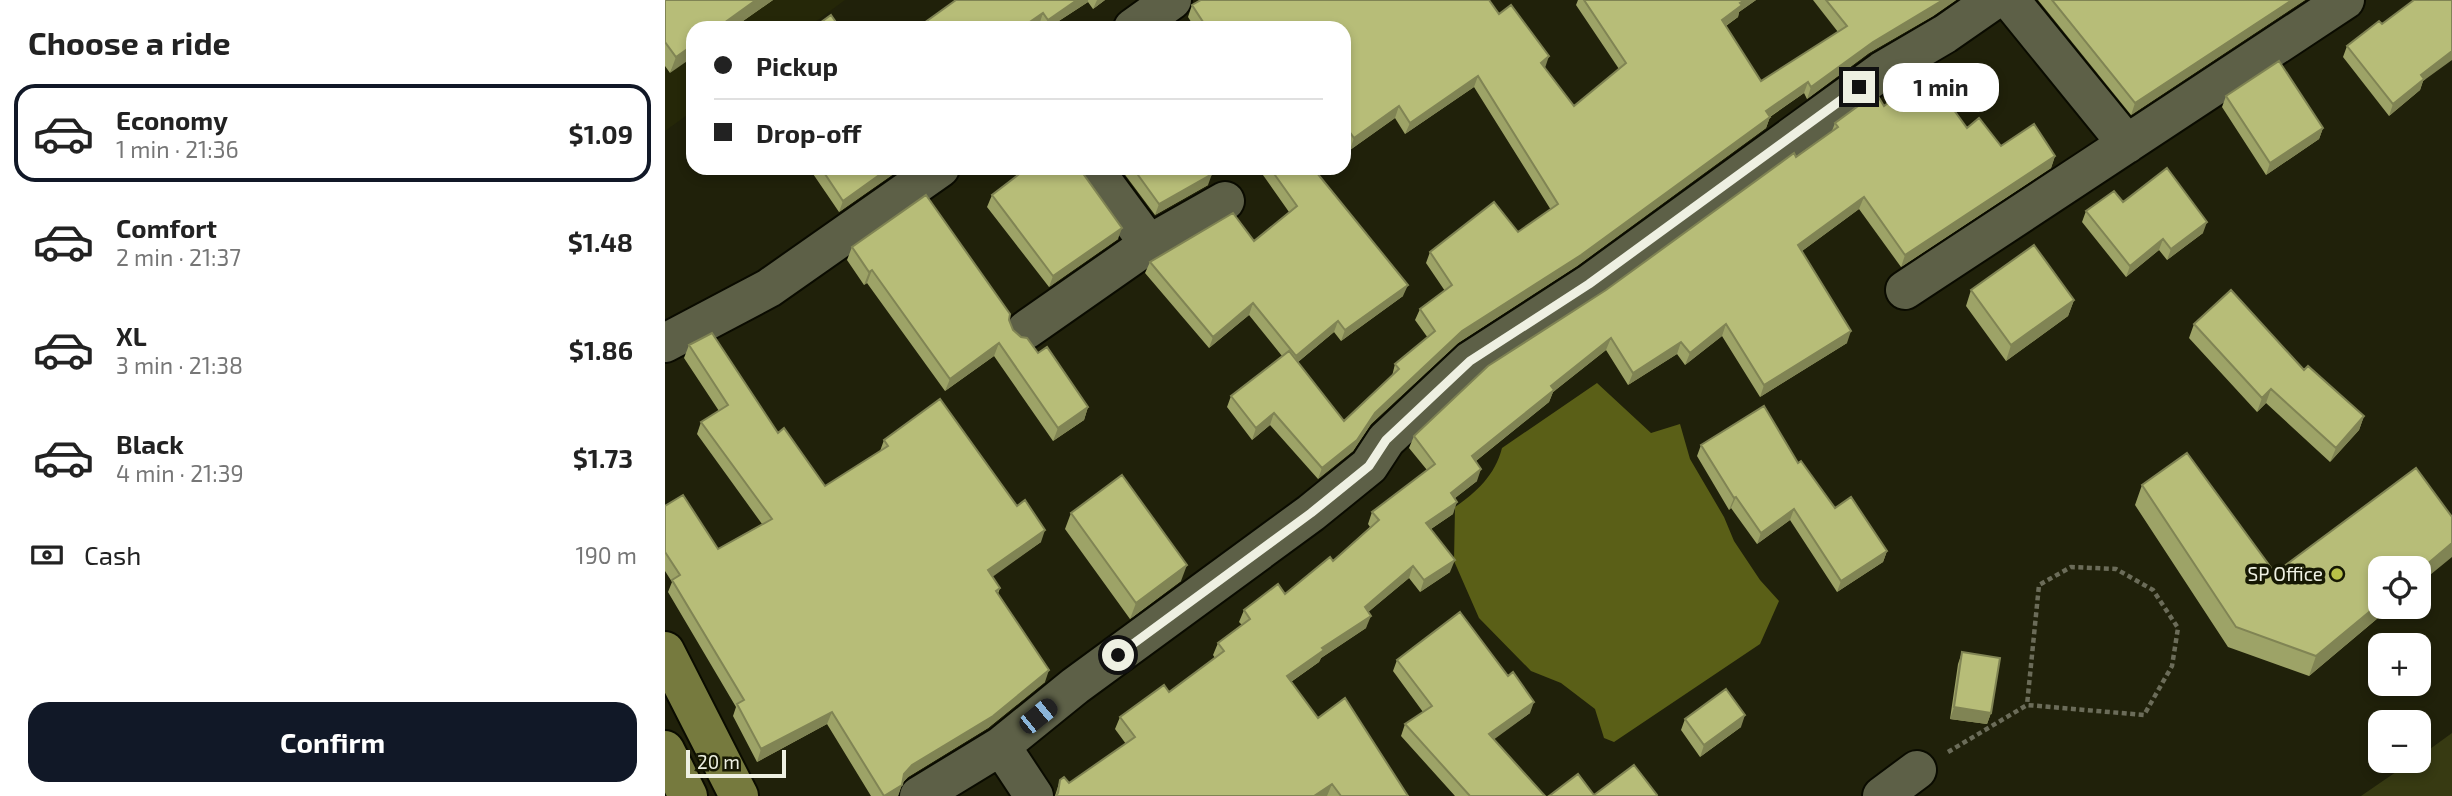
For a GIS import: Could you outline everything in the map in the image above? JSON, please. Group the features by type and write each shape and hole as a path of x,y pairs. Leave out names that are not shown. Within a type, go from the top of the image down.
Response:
{"main road":[{"path":"665,651 739,796"},
{"path":"665,750 688,796"}],"street":[{"path":"1143,21 1172,0"},
{"path":"919,796 1001,746 1075,687 1311,513 1369,466 1386,440 1470,361 1589,284 1882,71 1945,34 1994,0"},
{"path":"2010,0 2127,144"},
{"path":"1905,290 2345,0"},
{"path":"665,343 769,288 930,175"},
{"path":"1099,175 1149,244"},
{"path":"1026,330 1149,244 1226,201"},
{"path":"1001,746 1034,796"},
{"path":"1882,796 1917,770"}],"path":[{"path":"1917,770 2027,705 2144,715 2172,666 2178,628 2153,590 2116,569 2071,567 2039,585 2027,705"}],"shaded area":[{"path":"665,0 845,0 816,21 686,21 686,116 665,131"},
{"path":"1597,383 1651,433 1680,424 1690,459 1724,517 1734,541 1760,580 1779,601 1760,644 1614,742 1604,738 1595,709 1561,683 1531,671 1479,618 1454,561 1455,507 1484,482 1495,466 1502,448"},
{"path":"2452,733 2452,796 2361,796 2395,773 2431,773 2431,748"}],"building":[{"path":"665,0 756,0 727,21 686,21 686,50 676,57 665,42"},
{"path":"956,0 1077,0 1048,20 1043,13 1031,21 927,21"},
{"path":"1201,0 1489,0 1499,14 1511,5 1549,56 1541,63 1574,106 1626,63 1584,0 1745,0 1722,20 1761,81 1847,26 1826,0 1943,0 1873,42 1811,87 1808,82 1766,111 1770,117 1581,255 1462,331 1375,413 1357,440 1322,468 1274,413 1256,428 1231,396 1289,351 1344,421 1399,369 1395,364 1435,331 1420,309 1452,285 1430,252 1494,202 1518,232 1558,204 1478,76 1410,123 1399,106 1354,138 1351,134 1351,21 1202,21 1192,5"},
{"path":"2052,0 2292,0 2135,103"},
{"path":"2414,0 2452,0 2452,51 2421,75 2424,79 2393,104 2347,46 2379,21 2382,24"},
{"path":"831,15 835,21 823,21"},
{"path":"2279,61 2323,128 2270,163 2226,96"},
{"path":"1927,73 1967,128 1979,118 2001,146 2034,124 2055,156 1905,255 1864,197 1798,245 1851,331 1764,385 1726,324 1690,353 1681,342 1633,373 1611,338 1551,386 1554,390 1472,456 1481,469 1451,493 1457,502 1426,523 1455,560 1424,580 1413,566 1365,607 1371,616 1322,648 1324,650 1287,676 1318,718 1345,698 1408,796 1341,796 1332,784 1314,796 1056,796 1060,780 1064,777 1069,783 1135,737 1120,717 1164,685 1169,692 1224,651 1218,643 1250,619 1244,610 1278,584 1285,594 1330,557 1333,561 1379,520 1372,512 1435,464 1414,436 1488,366 1606,290 1794,153 1796,157 1838,127 1835,123 1876,93 1884,106"},
{"path":"2167,168 2207,222 2171,249 2163,239 2130,266 2086,211 2114,191 2123,202"},
{"path":"826,175 879,175 843,201"},
{"path":"1018,175 1084,175 1122,228 1053,276 992,195"},
{"path":"1138,175 1210,175 1159,204"},
{"path":"1275,175 1319,175 1408,285 1345,330 1338,321 1296,356 1253,303 1213,337 1150,262 1233,213 1254,241 1297,206"},
{"path":"926,195 1010,314 1013,330 1021,337 1027,338 1038,353 1047,347 1088,407 1058,428 999,343 950,379 872,270 869,272 852,247"},
{"path":"2034,245 2074,300 2011,345 1971,290"},
{"path":"2231,290 2304,370 2308,366 2364,416 2336,448 2271,389 2262,398 2194,324"},
{"path":"712,333 778,433 784,428 825,486 888,446 884,440 940,399 1017,506 1025,500 1045,530 988,570 1000,588 996,591 1049,670 993,716 912,765 904,774 902,785 884,796 832,712 761,749 737,704 744,700 672,580 680,575 665,552 665,506 683,495 718,549 772,519 701,422 728,405 689,345"},
{"path":"1764,406 1798,463 1801,461 1835,508 1851,497 1887,551 1841,581 1794,509 1761,533 1736,497 1734,498 1701,445"},
{"name":"SP Office","path":"2187,453 2275,573 2416,468 2452,517 2452,543 2431,561 2431,556 2368,556 2368,613 2316,656 2236,627 2142,485"},
{"path":"1122,475 1187,565 1136,603 1071,513"},
{"path":"1460,612 1508,676 1513,672 1534,702 1489,734 1545,796 1470,796 1405,724 1432,706 1397,660"},
{"path":"1962,652 2000,658 1991,713 1954,707"},
{"path":"1726,689 1745,715 1704,745 1685,719"},
{"path":"1634,765 1656,796 1549,796 1578,774 1594,795"}],"place":[{"name":"SP Office","path":"2337,574"}],"route":[{"path":"1118,655 1311,513 1369,466 1386,440 1470,361 1589,284 1859,87"}]}
